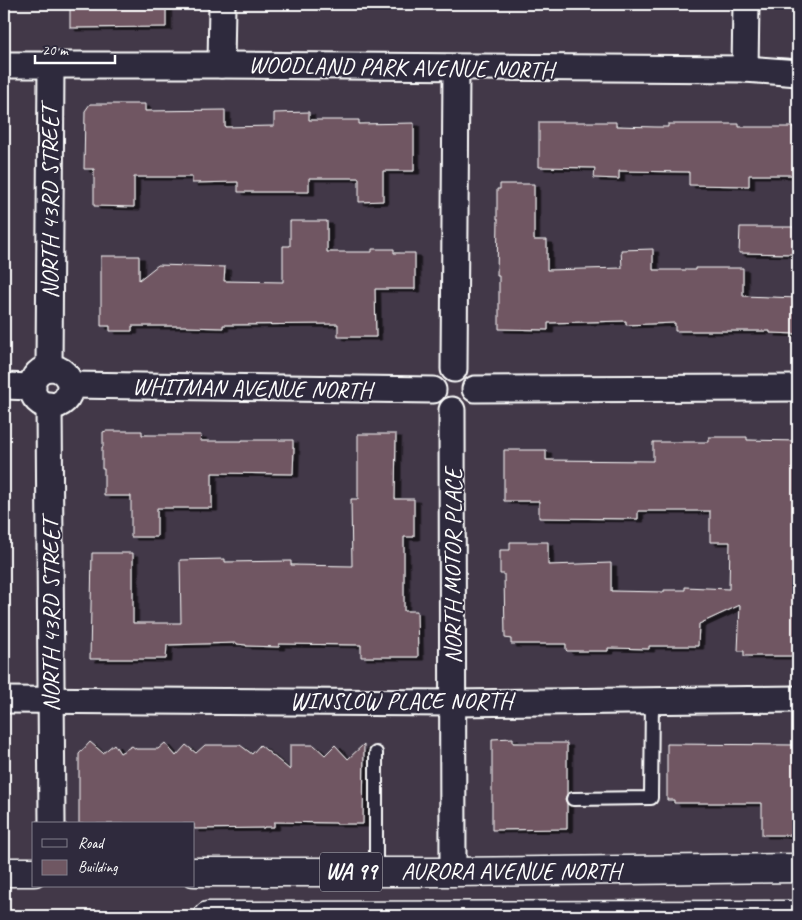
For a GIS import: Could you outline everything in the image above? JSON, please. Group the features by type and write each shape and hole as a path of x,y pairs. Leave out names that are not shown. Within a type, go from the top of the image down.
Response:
{"highway":[{"name":"AURORA AVENUE NORTH","path":"195,872 453,872 798,868"},
{"path":"4,872 32,872"},
{"name":"AURORA AVENUE NORTH","path":"208,916 798,915"}],"street":[{"path":"221,65 222,4"},
{"path":"746,4 746,69"},
{"name":"WOODLAND PARK AVENUE NORTH","path":"4,65 746,69 798,73"},
{"name":"NORTH 43RD STREET","path":"49,368 51,65"},
{"path":"454,369 456,68"},
{"path":"49,368 55,368 65,374 71,386 67,398 56,405 49,405 38,400 33,384 38,373 49,368"},
{"path":"458,368 470,376 474,381 475,389 475,394 468,405 463,409 452,410 443,408 438,403 434,397 433,390 434,382 443,371 458,368"},
{"path":"4,386 33,387"},
{"name":"WHITMAN AVENUE NORTH","path":"71,386 433,390"},
{"path":"475,389 798,388"},
{"name":"NORTH 43RD STREET","path":"49,405 52,822"},
{"name":"NORTH MOTOR PLACE","path":"452,410 453,872"},
{"name":"WINSLOW PLACE NORTH","path":"4,700 453,703 798,699"}],"lane":[{"path":"573,799 651,798 652,700"},
{"path":"376,753 376,872"}],"building":[{"path":"70,4 166,4 166,27 70,28"},
{"path":"90,104 145,104 145,111 225,110 225,127 274,126 274,113 309,112 309,120 359,120 359,124 414,123 414,171 383,171 383,201 359,202 359,178 309,178 309,192 238,192 238,182 192,183 192,177 134,177 134,207 94,206 94,169 84,169 85,111"},
{"path":"539,122 616,122 616,126 656,127 668,127 668,124 739,124 739,127 798,127 798,175 749,175 749,186 689,185 689,172 619,171 619,179 594,178 595,168 539,167"},
{"path":"500,184 534,184 534,240 547,240 547,270 622,268 621,250 653,249 653,270 743,268 743,296 798,298 798,334 770,333 770,331 675,331 675,323 626,325 626,321 548,323 548,330 499,329 497,189 500,189"},
{"path":"290,221 327,221 327,252 372,252 372,249 394,249 394,253 415,253 415,289 375,289 376,337 338,337 338,324 223,325 223,328 132,326 132,331 110,331 110,326 101,326 101,256 139,256 139,280 158,265 225,267 224,281 283,282 283,246 290,246"},
{"path":"740,227 796,227 796,254 739,253"},
{"path":"142,431 142,435 201,435 200,441 293,440 293,474 212,473 212,508 157,508 157,537 131,537 131,496 104,496 102,447 103,432"},
{"path":"358,434 396,434 395,499 414,499 414,537 404,537 404,611 417,611 418,657 361,657 361,645 279,644 279,647 246,646 237,643 167,645 166,659 90,659 92,553 133,553 133,623 181,623 180,560 225,559 225,562 291,561 291,565 352,566 351,499 358,499"},
{"path":"709,437 747,437 747,440 798,441 798,656 744,656 744,651 738,651 740,605 699,624 698,646 649,646 649,649 608,648 608,651 567,651 566,644 511,644 511,639 505,638 504,574 500,574 500,550 510,550 510,542 548,542 548,565 611,563 611,591 664,592 664,590 685,590 685,587 729,589 730,542 710,542 710,511 638,511 638,519 539,518 539,501 504,501 504,450 546,450 546,460 653,461 653,442 709,442"},
{"path":"513,738 513,743 567,743 567,794 565,799 567,804 567,829 492,830 492,739"},
{"path":"90,742 103,753 114,744 120,753 132,746 136,749 158,749 165,743 176,756 186,745 196,753 205,745 240,745 252,754 260,745 290,770 290,745 314,745 325,755 335,745 348,759 364,744 363,824 274,822 274,827 264,828 195,829 195,822 79,822 79,754"},
{"path":"667,744 798,745 798,835 762,835 762,803 674,803 674,800 667,800"}]}
